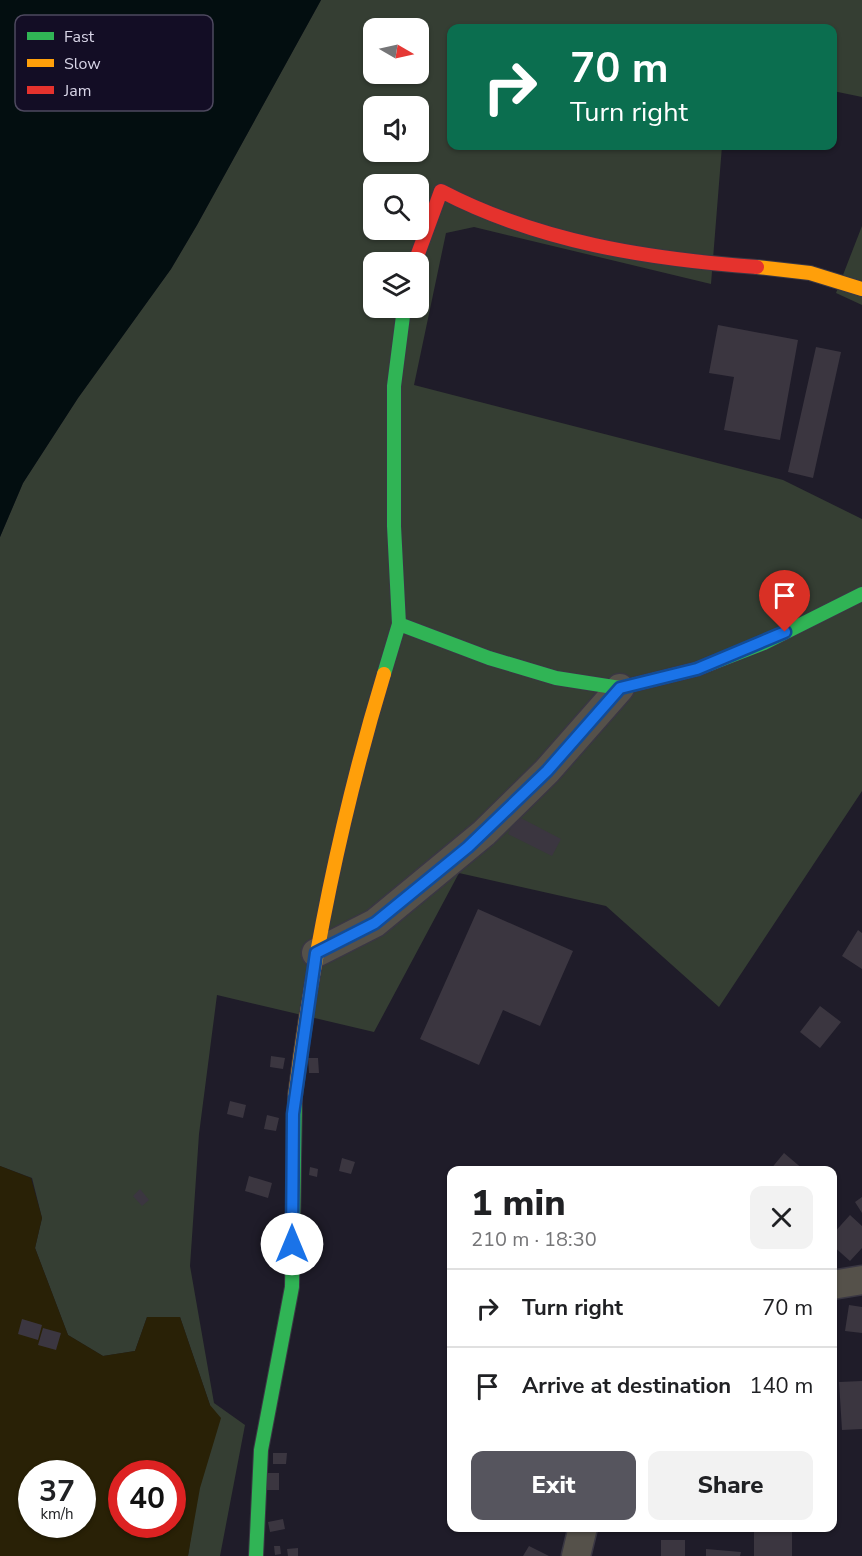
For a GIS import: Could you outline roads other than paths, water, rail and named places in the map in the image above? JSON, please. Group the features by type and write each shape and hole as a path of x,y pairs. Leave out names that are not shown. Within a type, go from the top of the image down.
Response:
{"street":[{"path":"419,252 441,191 465,205 597,247 821,276 844,280 862,289"},
{"path":"256,1556 261,1450 292,1287 293,1114 316,953 372,714 399,624 394,526 394,386 403,318"},
{"path":"399,624 489,658 556,678 620,688 697,669 764,643 862,594"},
{"path":"316,953 375,923 468,847 547,771 620,688"},
{"path":"837,1284 862,1280"},
{"path":"576,1556 582,1532"}]}
